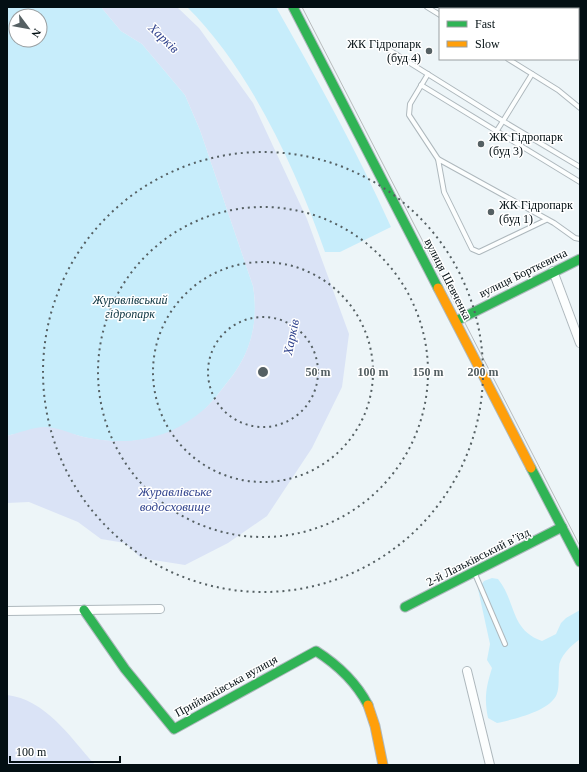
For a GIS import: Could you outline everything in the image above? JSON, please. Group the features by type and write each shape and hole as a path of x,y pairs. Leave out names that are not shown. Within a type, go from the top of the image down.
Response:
{"street":[{"name":"вулиця Шевченка","path":"294,7 580,562"},
{"name":"вулиця Борткевича","path":"456,321 553,271 580,259"},
{"path":"553,271 580,343"},
{"name":"2-й Лазьківський в’їзд","path":"405,607 562,528"},
{"path":"7,610 160,609"},
{"name":"Приймаківська вулиця","path":"84,610 125,669 174,729 316,651 334,663 347,676 369,706 383,765"},
{"path":"467,671 490,765"}],"lane":[{"path":"427,7 439,15"},
{"path":"386,48 580,167"},
{"path":"510,60 558,90 580,108"},
{"path":"428,74 410,104 408,109 409,115 438,159 444,192 472,249 479,252 546,220"},
{"path":"496,132 532,74"},
{"path":"421,85 580,182"},
{"path":"438,159 546,220 554,223 575,238 580,239"},
{"path":"474,572 505,644"}],"green space":[{"name":"Журавлівський гідропарк","path":"7,7 101,7 121,31 142,44 185,95 200,130 253,286 255,300 254,326 242,362 213,401 194,419 169,433 142,440 128,441 96,439 67,433 53,432 29,432 7,436"},
{"path":"187,7 276,7 336,116 391,227 340,252 325,252 300,187 285,154 251,90 210,32"},
{"path":"492,578 498,579 504,588 515,614 524,630 542,641 556,634 561,623 566,618 580,610 580,639 569,648 561,659 558,690 552,702 538,711 497,723 488,718 486,704 488,681 492,668 487,660 490,644 478,589 484,581"}],"water":[{"name":"Журавлівське водосховище","path":"101,7 177,7 199,28 253,103 307,219 349,334 342,387 312,448 267,516 228,543 185,565 141,558 125,543 101,539 78,522 29,502 7,503 7,436 40,427 56,428 89,438 120,441 149,438 163,434 189,421 215,398 242,362 254,325 255,299 253,286 200,130 185,95 142,44 121,31"},
{"path":"7,695 21,698 45,712 67,732 95,765 7,765"}],"tram line":[{"path":"302,7 580,546"}],"traffic: fast":[{"path":"293,7 438,288"},
{"path":"456,321 580,259"},
{"path":"531,468 580,562"},
{"path":"405,607 562,527"},
{"path":"84,610 125,669 174,729 316,651 332,662 352,681 368,705"}],"traffic: slow":[{"path":"438,288 531,468"},
{"path":"368,705 375,726 383,765"}],"place":[{"name":"ЖК Гідропарк (буд 4)","path":"429,51"},
{"name":"ЖК Гідропарк (буд 3)","path":"481,144"},
{"name":"ЖК Гідропарк (буд 1)","path":"491,212"}],"water label":[{"name":"Харків","path":"164,38"},
{"name":"Харків","path":"291,337"}]}
